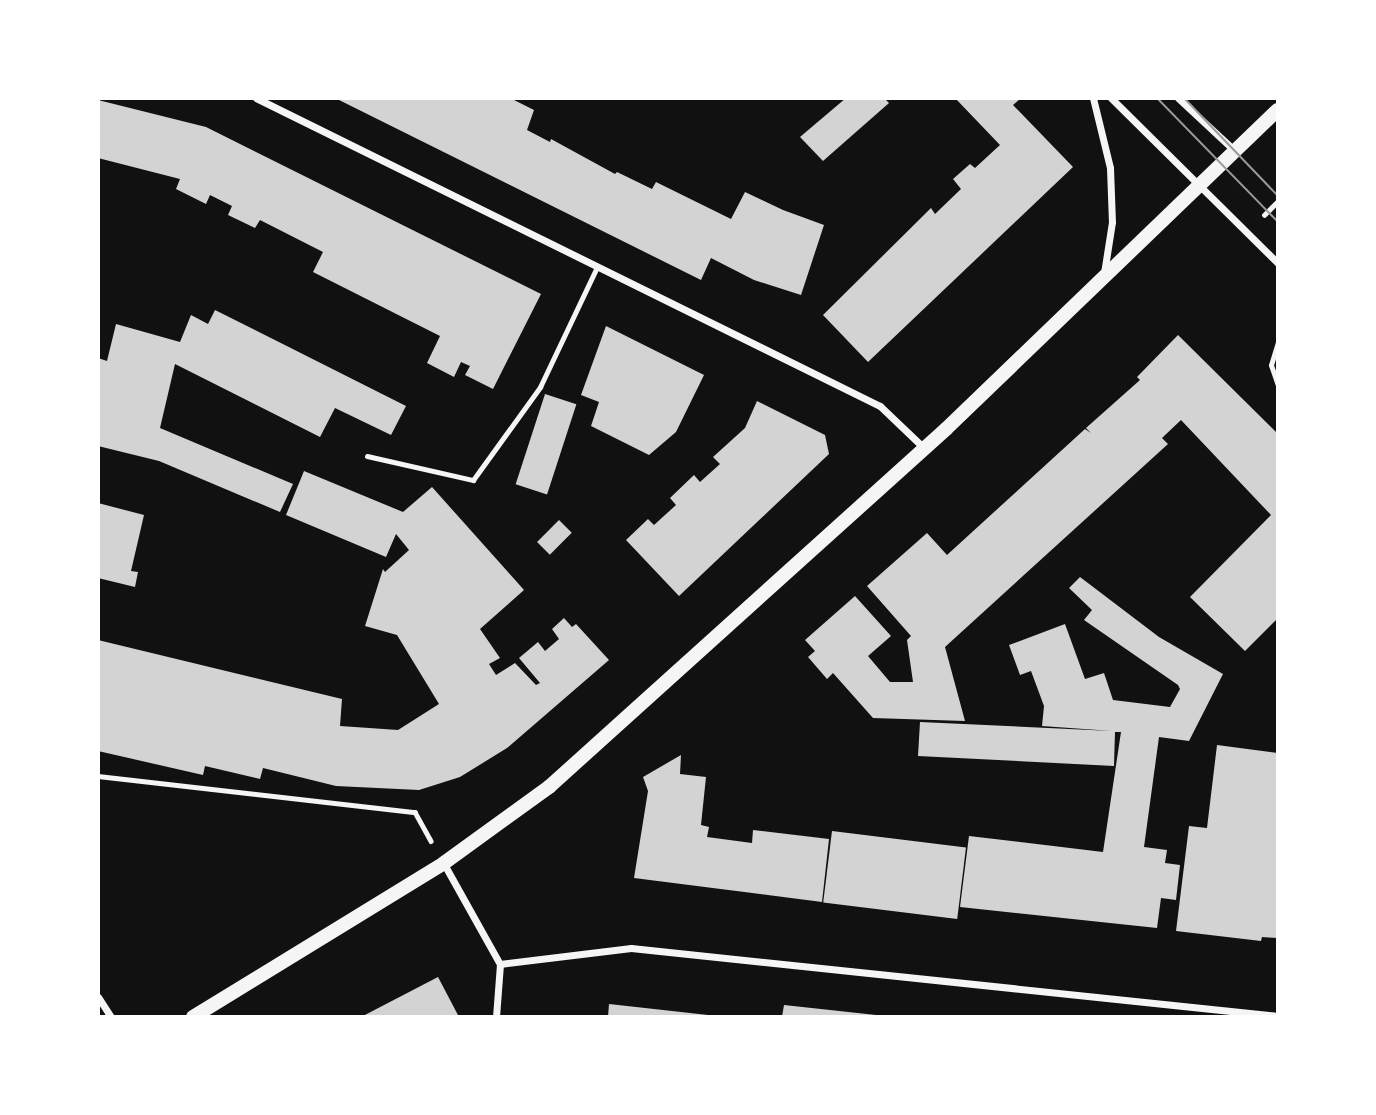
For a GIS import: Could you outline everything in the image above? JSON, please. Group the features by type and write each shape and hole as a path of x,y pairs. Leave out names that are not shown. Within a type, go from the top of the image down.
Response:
{"main road":[{"path":"193,1017 444,863 549,787 923,448 1103,280 1278,110"}],"street":[{"path":"256,98 880,406 923,448"},
{"path":"1093,98 1110,168 1112,222 1103,280"},
{"path":"1111,98 1278,263"},
{"path":"1178,98 1235,151"},
{"path":"444,863 500,964 496,1017"},
{"path":"500,964 631,948 1278,1016"},
{"path":"98,997 111,1017"}],"lane":[{"path":"367,456 474,480 540,387 597,267"},
{"path":"1278,342 1271,365 1274,381 1278,385"}],"path":[{"path":"98,776 415,812 444,863"}],"building":[{"path":"335,98 510,98 534,110 527,130 550,142 551,139 615,174 617,172 652,189 656,182 731,219 745,192 824,225 801,295 754,280 711,258 701,280"},
{"path":"846,98 884,98 889,103 823,161 800,137"},
{"path":"955,98 1021,98 1013,105 1073,167 868,362 823,315 931,208 935,214 961,189 953,179 970,164 975,168 1000,145"},
{"path":"98,100 206,127 541,294 493,389 465,375 470,366 461,362 454,377 427,363 440,336 313,272 323,252 260,220 255,228 228,215 232,206 210,195 206,204 176,189 180,179 98,158"},
{"path":"215,310 406,406 391,435 335,408 320,437 175,364 160,428 293,484 280,512 159,461 98,446 98,358 107,361 116,324 180,342 191,315 208,324"},
{"path":"606,326 704,375 676,432 649,455 591,426 599,402 581,395"},
{"path":"1178,335 1278,434 1278,618 1245,651 1190,597 1271,515 1181,420 1162,438 1168,444 945,647 965,721 873,718 833,673 827,679 808,657 815,651 805,640 855,596 891,636 868,656 890,682 913,682 907,640 911,636 867,586 927,533 947,555 1085,429 1091,433 1086,428 1140,380 1137,377"},
{"path":"545,394 576,404 547,495 516,484"},
{"path":"757,401 825,435 829,454 679,596 626,540 648,519 654,525 676,505 670,498 694,475 700,482 720,464 713,457 745,428"},
{"path":"304,471 403,512 432,487 524,590 480,629 500,658 489,664 496,675 515,663 536,685 540,683 519,658 538,642 545,651 559,639 552,629 564,618 572,627 576,624 609,660 507,748 460,777 419,790 336,786 263,768 260,779 205,766 203,775 98,751 98,640 342,699 340,726 398,730 439,704 397,635 365,626 383,569 385,572 409,550 396,534 386,557 286,515"},
{"path":"98,503 144,515 131,571 138,572 135,587 98,578"},
{"path":"559,520 572,533 550,555 537,542"},
{"path":"1080,577 1159,637 1223,674 1189,741 1159,737 1144,847 1167,850 1165,863 1180,865 1176,900 1161,898 1157,928 960,907 969,836 1103,852 1121,732 1115,732 1114,766 918,756 920,722 1112,731 1042,726 1044,706 1031,671 1020,675 1009,645 1065,624 1085,679 1104,673 1113,700 1170,707 1180,689 1178,685 1084,620 1092,610 1069,588"},
{"path":"1217,745 1278,753 1277,938 1262,937 1261,941 1176,931 1189,826 1207,828"},
{"path":"681,755 680,774 706,777 701,825 709,827 707,837 752,843 753,830 829,839 822,902 634,878 648,791 643,777"},
{"path":"832,831 966,847 957,919 823,902"},
{"path":"438,977 459,1017 361,1017"},
{"path":"609,1004 708,1015 708,1017 608,1017"},
{"path":"784,1005 876,1015 876,1017 782,1017"}],"tram line":[{"path":"1157,98 1278,222"},
{"path":"1184,98 1278,196"}]}
